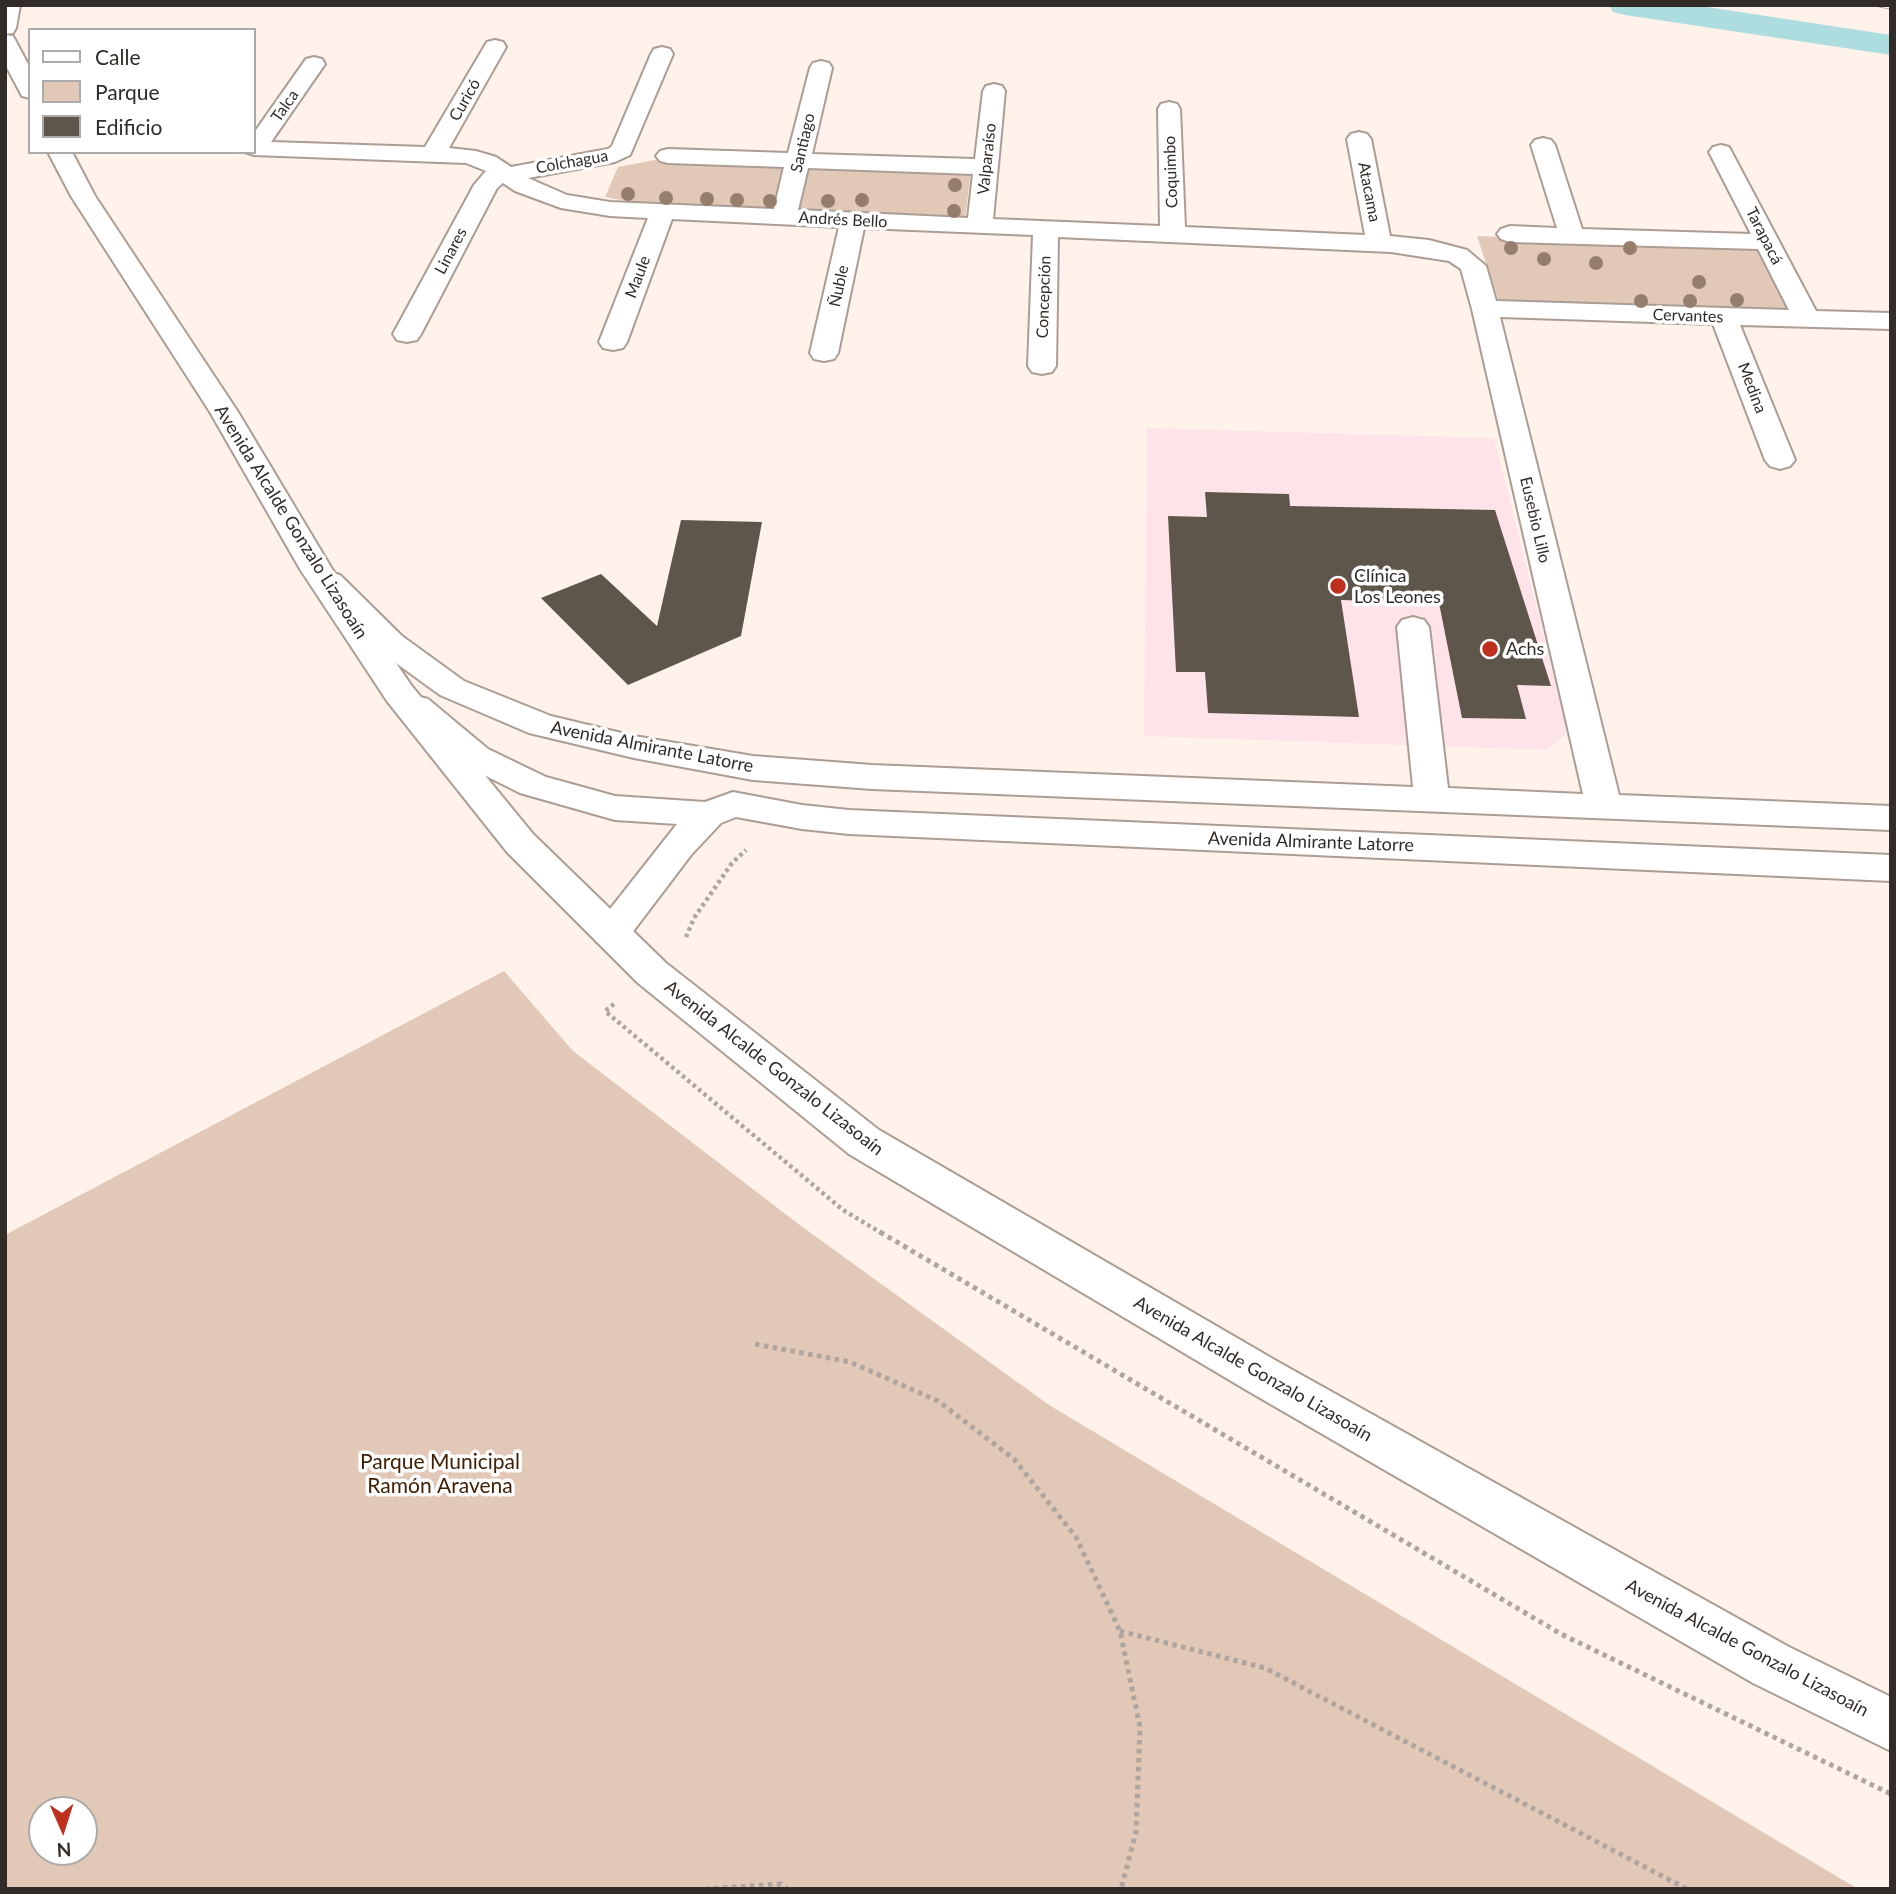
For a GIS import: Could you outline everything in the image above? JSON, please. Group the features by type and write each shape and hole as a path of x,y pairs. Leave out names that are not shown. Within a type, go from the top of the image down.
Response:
{"street":[{"path":"5,28 10,5"},
{"path":"5,41 28,87"},
{"name":"Curicó","path":"434,153 495,47"},
{"name":"Colchagua","path":"501,173 615,155 622,150 662,54"},
{"name":"Talca","path":"256,147 314,64"},
{"name":"Santiago","path":"784,217 821,68"},
{"name":"Valparaíso","path":"980,226 994,92"},
{"name":"Coquimbo","path":"1169,109 1173,235"},
{"name":"Atacama","path":"1359,139 1379,244"},
{"path":"1543,145 1572,236"},
{"name":"Andrés Bello","path":"256,148 468,156 488,162 501,173 561,201 610,209 1379,244 1444,251"},
{"name":"Tarapacá","path":"1721,152 1807,319"},
{"name":"Avenida Alcalde Gonzalo Lizasoaín","path":"61,154 83,195 225,412 316,569 399,693 520,843 652,973 864,1142 1264,1377 1771,1665 1891,1725"},
{"path":"668,156 987,167"},
{"name":"Linares","path":"407,334 486,185 501,173"},
{"name":"Maule","path":"613,342 663,211"},
{"name":"Ñuble","path":"824,353 853,220"},
{"name":"Concepción","path":"1042,366 1046,229"},
{"path":"1510,234 1767,242"},
{"name":"Eusebio Lillo","path":"1444,251 1458,255 1473,266 1604,807"},
{"name":"Cervantes","path":"1485,309 1891,321"},
{"name":"Medina","path":"1724,317 1780,460"},
{"name":"Avenida Almirante Latorre","path":"316,569 390,643 452,688 541,725 634,747 753,768 872,777 1891,818"},
{"path":"1413,626 1432,800"},
{"name":"Avenida Almirante Latorre","path":"399,693 476,757 533,785 615,808 720,809 849,822 1891,868"},
{"name":"Avenida Almirante Latorre","path":"611,932 678,846 720,809 793,781 872,777"}],"path":[{"path":"802,817 759,839 732,863 694,918 681,951 606,1010 843,1210 1561,1634 1891,1794"},
{"path":"755,1344 850,1362 938,1401 1014,1459 1076,1537 1121,1631 1140,1727 1136,1832 1121,1889"},
{"path":"1121,1631 1265,1668 1687,1889"},
{"path":"705,1889 781,1884 787,1889"}],"shaded area":[{"name":"Clínica Los Leones","path":"1147,428 1494,438 1568,733 1546,750 1144,736"}],"green space":[{"path":"655,160 971,171 965,219 642,204 605,197 618,167"},
{"path":"1477,236 1763,246 1807,319 1501,309"},
{"name":"Parque Municipal Ramón Aravena","path":"504,971 573,1051 801,1226 1049,1405 1858,1889 5,1889 5,1235"}],"building":[{"path":"1205,492 1289,494 1290,506 1495,510 1551,686 1517,685 1526,719 1462,718 1439,603 1341,600 1359,717 1208,713 1205,672 1176,672 1168,516 1207,517"},
{"path":"681,520 762,522 741,636 628,685 541,598 601,574 657,626"}],"waterway":[{"path":"1625,5 1891,45"}],"railway":[{"path":"1880,5 1891,7"}],"place":[{"name":"Clínica Los Leones","path":"1338,586"},
{"name":"Achs","path":"1490,649"}]}
